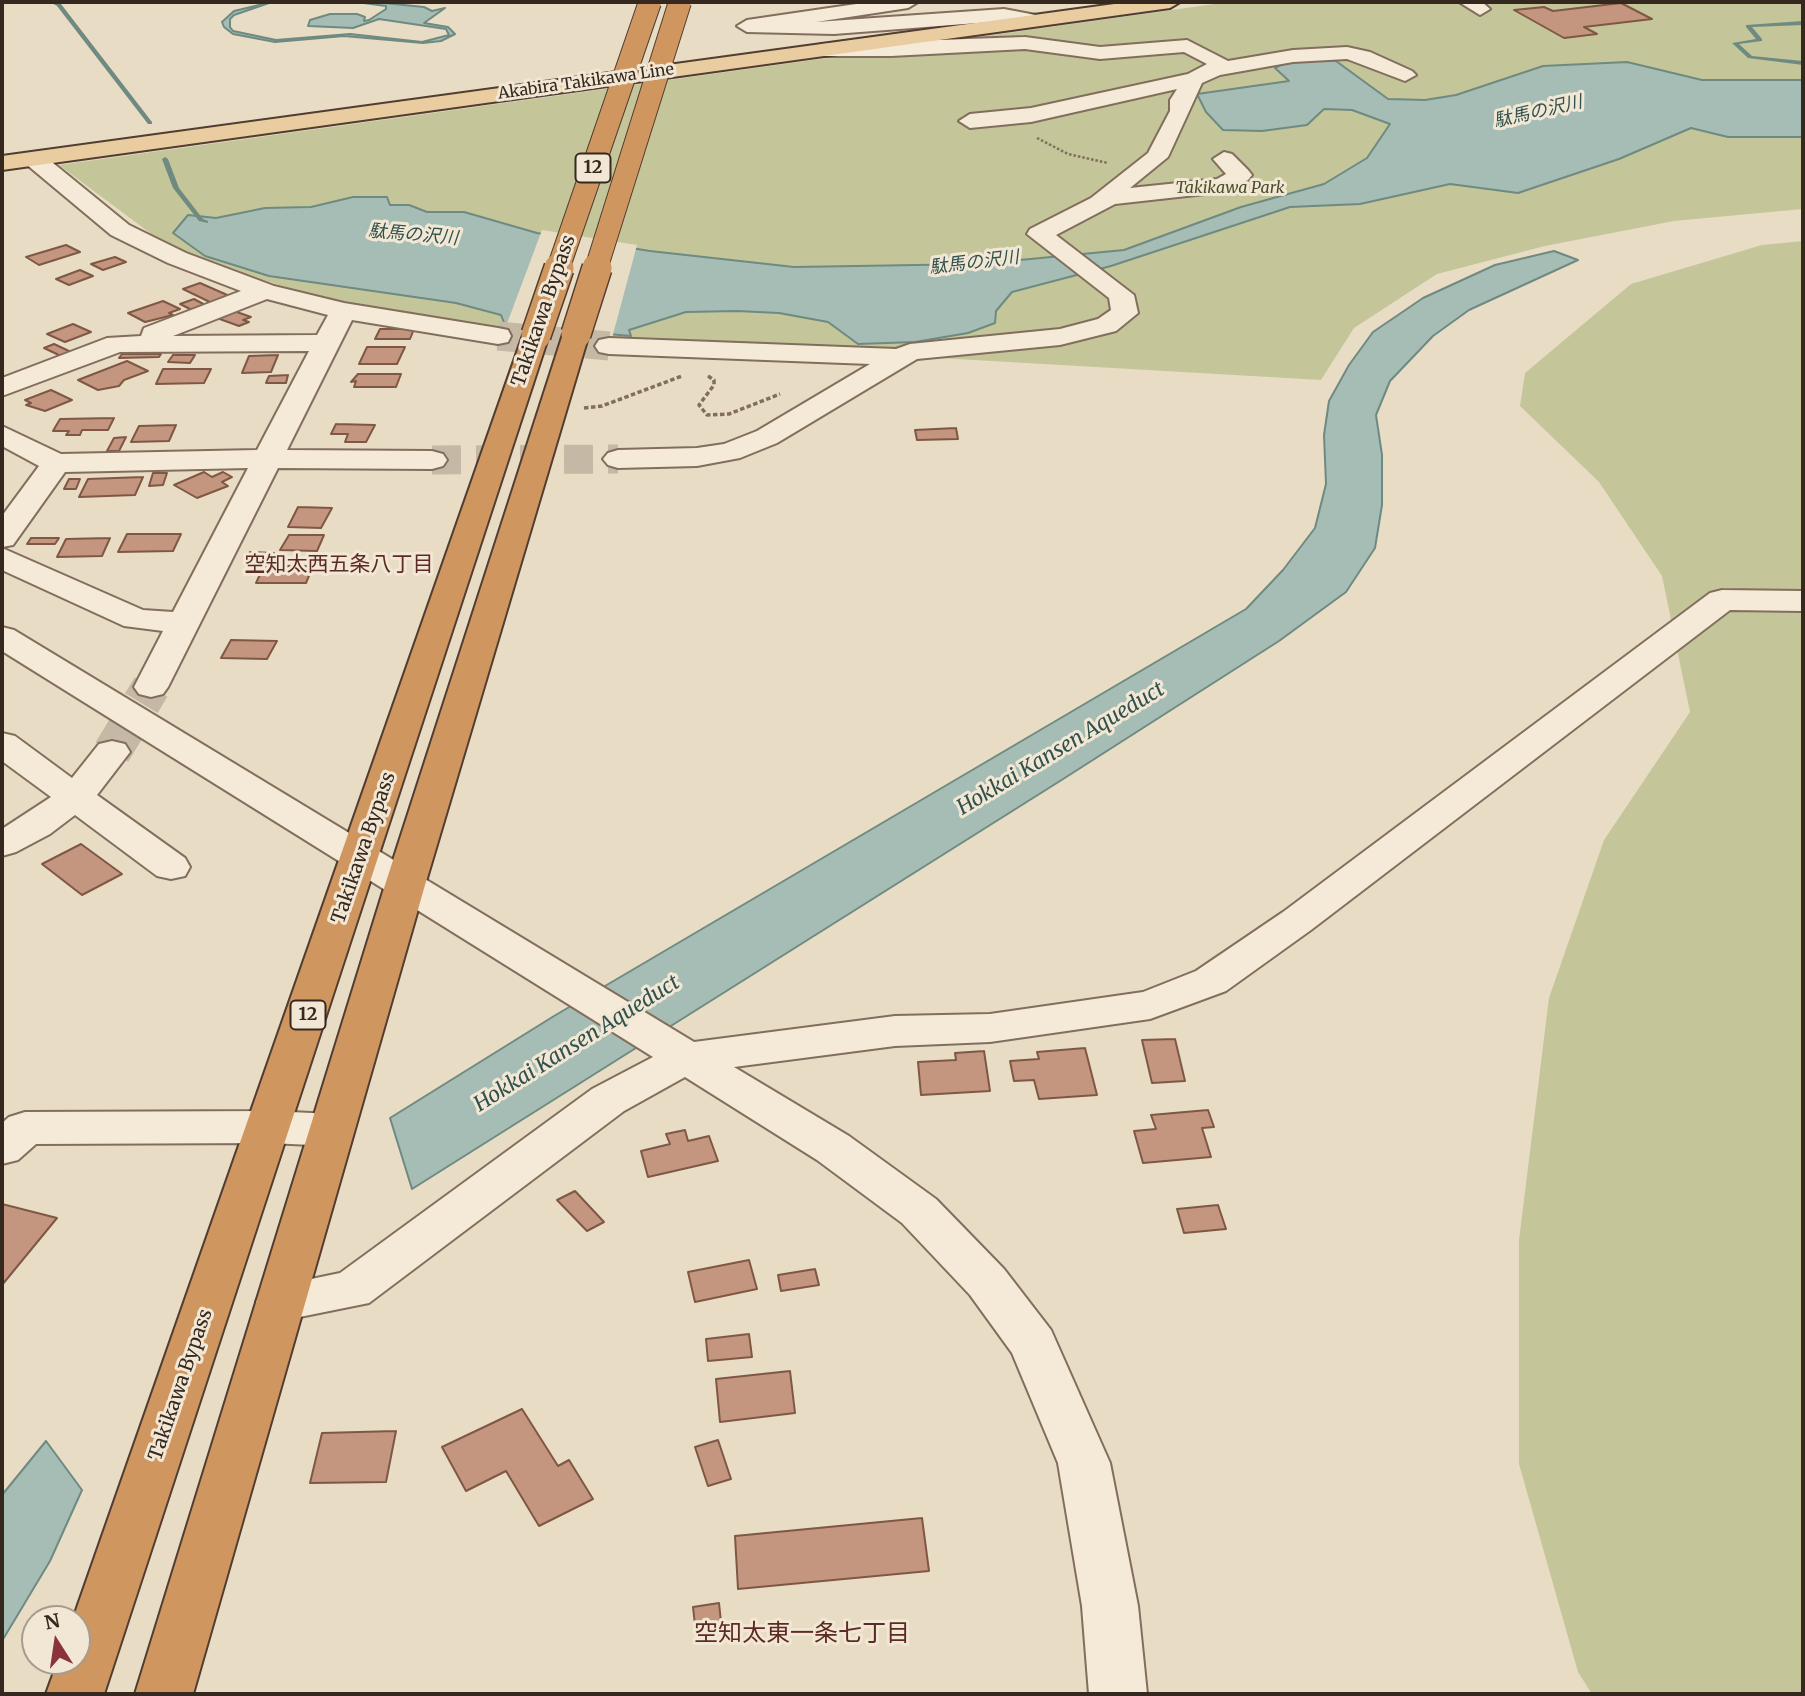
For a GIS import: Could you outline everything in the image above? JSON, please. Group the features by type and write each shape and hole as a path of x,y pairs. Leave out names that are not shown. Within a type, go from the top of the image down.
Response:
{"highway":[{"name":"Takikawa Bypass","path":"75,1694 361,858 517,335 650,2"},
{"name":"Takikawa Bypass","path":"164,1694 405,885 593,340 680,2"}],"main road":[{"name":"Akabira Takikawa Line","path":"2,163 1170,2"}],"street":[{"path":"908,2 747,26 834,28 1004,15 1034,20"},
{"path":"821,50 891,50 1025,43 1101,53 1187,46 1218,62 1215,70"},
{"path":"970,121 1013,117 1194,79 1215,70 1293,56 1347,53 1363,56 1405,75"},
{"path":"618,459 697,457 730,452 767,437 900,357 929,349 1060,337 1107,325 1125,313 1121,295 1039,234 1098,202 1157,157 1181,111 1181,100 1194,79"},
{"path":"34,159 120,230 177,258 265,291 343,311 517,335"},
{"path":"1098,202 1223,185 1240,175 1224,159"},
{"path":"2,388 117,344 167,331 265,291"},
{"path":"151,687 343,311"},
{"path":"593,340 900,357"},
{"path":"117,344 326,343"},
{"path":"2,435 56,463 266,459 432,460"},
{"path":"2,538 56,463"},
{"path":"2,558 136,619 182,623"},
{"path":"280,1302 352,1290 673,1050 895,1031 990,1028 1150,1005 1211,981 1297,921 1722,600 1803,601"},
{"path":"2,637 833,1149 919,1211 987,1282 1033,1344 1084,1463 1110,1606 1118,1694"},
{"path":"2,744 171,867"},
{"path":"2,844 37,826 76,797 112,752"},
{"path":"2,1148 25,1128 270,1127 332,1130"}],"path":[{"path":"1013,117 1041,141 1068,154 1143,167"},
{"path":"576,408 602,406 685,375"},
{"path":"706,376 714,380 714,385 699,405 707,415 729,414 784,393"}],"green space":[{"name":"Takikawa Park","path":"1229,2 1803,2 1803,209 1674,221 1545,246 1437,274 1354,328 1321,380 627,340 472,324 342,303 217,267 154,236 59,165"},
{"path":"1803,241 1803,1694 1592,1694 1578,1672 1519,1464 1519,1240 1549,998 1604,840 1690,712 1662,576 1599,482 1520,406 1525,373 1631,284 1762,245"}],"water":[{"path":"272,2 234,15 230,19 230,27 233,31 276,40 350,34 422,42 449,35 446,29 379,19 353,28 308,26 310,20 330,14 357,14 365,17 364,21 369,20 386,9 386,6 356,2 374,2 424,7 432,11 445,8 424,23 448,27 455,34 441,41 423,43 344,36 275,42 233,34 224,27 222,22 234,11"},
{"path":"1315,57 1336,61 1388,99 1425,100 1456,95 1543,66 1627,62 1702,80 1803,80 1803,137 1728,137 1691,128 1619,159 1518,193 1450,184 1360,204 1290,207 1111,266 1012,292 996,311 995,323 968,333 915,342 858,344 828,322 779,313 737,311 686,312 629,330 631,336 505,325 501,315 456,303 269,276 205,256 173,233 188,215 216,218 265,208 311,207 353,197 387,197 390,205 409,205 427,212 464,212 537,233 650,251 794,267 978,264 1124,250 1241,207 1324,184 1367,158 1390,124 1352,110 1324,109 1307,125 1262,131 1223,130 1206,112 1197,94 1289,81 1275,68 1288,61"},
{"name":"Hokkai Kansen Aqueduct","path":"1554,251 1578,260 1469,310 1433,336 1390,381 1376,415 1382,455 1382,505 1375,548 1346,592 1279,641 1060,781 412,1189 390,1118 554,1016 1246,609 1283,570 1315,528 1326,484 1324,435 1329,401 1349,365 1373,332 1423,298 1495,265"},
{"path":"46,1441 82,1490 50,1561 24,1605 21,1605 2,1641 2,1495"}],"pier":[{"path":"542,230 637,245 612,338 505,329"}],"building":[{"path":"1621,3 1652,19 1584,27 1597,34 1564,38 1514,10 1544,7 1553,11"},
{"path":"66,245 80,252 39,265 26,257"},
{"path":"115,257 126,262 103,270 91,264"},
{"path":"80,270 93,276 69,285 56,279"},
{"path":"200,283 234,298 216,305 183,289"},
{"path":"194,299 209,307 196,312 180,304"},
{"path":"163,301 180,309 169,313 173,315 145,322 128,313"},
{"path":"234,311 251,317 243,320 249,322 239,326 217,318"},
{"path":"73,324 91,332 65,342 47,334"},
{"path":"380,329 414,329 410,339 375,339"},
{"path":"54,344 71,352 61,356 44,348"},
{"path":"367,347 405,347 397,364 359,364"},
{"path":"122,354 161,354 159,357 119,358"},
{"path":"173,355 195,355 190,363 168,362"},
{"path":"278,355 271,372 242,373 249,356"},
{"path":"127,361 148,371 124,380 119,386 98,390 78,380"},
{"path":"163,369 211,369 204,383 156,384"},
{"path":"358,374 401,374 396,387 354,387 356,381 351,382"},
{"path":"288,375 286,383 266,383 269,376"},
{"path":"51,390 72,400 45,411 26,405 31,403 25,400"},
{"path":"114,418 108,430 82,430 80,435 66,435 69,431 53,431 60,419"},
{"path":"336,424 375,425 366,442 345,442 348,434 331,434"},
{"path":"176,425 169,441 131,442 139,426"},
{"path":"956,428 958,439 917,440 915,430"},
{"path":"126,437 119,451 107,451 114,438"},
{"path":"204,472 212,477 223,472 232,477 222,482 228,486 197,498 174,485"},
{"path":"153,473 167,473 163,485 149,486"},
{"path":"143,477 135,495 79,497 88,479"},
{"path":"69,479 80,479 76,489 64,489"},
{"path":"298,507 332,508 321,528 288,527"},
{"path":"127,534 181,534 173,551 118,552"},
{"path":"289,535 324,535 317,551 280,550"},
{"path":"31,538 59,538 55,544 27,544"},
{"path":"110,538 102,556 57,557 66,539"},
{"path":"250,552 274,553 271,559 247,559"},
{"path":"264,566 313,566 306,583 256,583"},
{"path":"231,640 277,641 267,659 221,658"},
{"path":"81,844 122,874 82,895 42,864"},
{"path":"1175,1039 1185,1081 1152,1083 1142,1040"},
{"path":"1085,1048 1097,1095 1039,1099 1034,1080 1014,1081 1010,1061 1039,1059 1037,1052"},
{"path":"984,1051 990,1091 921,1095 918,1062 956,1060 955,1053"},
{"path":"1208,1110 1214,1127 1202,1128 1211,1157 1143,1163 1134,1131 1156,1129 1151,1115"},
{"path":"685,1130 688,1141 709,1136 718,1161 648,1177 641,1151 670,1144 666,1134"},
{"path":"575,1191 604,1222 587,1231 557,1200"},
{"path":"2,1204 57,1218 2,1285"},
{"path":"1218,1205 1226,1229 1184,1233 1177,1209"},
{"path":"749,1260 757,1289 695,1302 688,1272"},
{"path":"815,1269 819,1285 781,1291 778,1275"},
{"path":"749,1334 752,1357 708,1361 706,1339"},
{"path":"790,1371 795,1413 720,1422 716,1379"},
{"path":"522,1409 558,1466 569,1460 593,1499 539,1526 506,1471 466,1491 442,1447"},
{"path":"396,1431 386,1482 310,1483 322,1433"},
{"path":"718,1440 731,1479 708,1486 695,1447"},
{"path":"922,1518 929,1571 738,1589 735,1536"},
{"path":"719,1603 721,1622 695,1625 693,1607"}],"waterway":[{"name":"駄馬の沢川","path":"53,2 59,5 150,123"},
{"name":"駄馬の沢川","path":"1803,23 1748,26 1760,40 1735,43 1750,57 1803,63"},
{"name":"駄馬の沢川","path":"165,159 176,188 201,220 206,222"}],"tunnel":[{"path":"498,336 609,346"},
{"path":"432,460 618,459"},
{"path":"112,752 151,687"}],"district":[{"name":"空知太西五条八丁目","path":"339,565"},
{"name":"空知太東一条七丁目","path":"802,1634"}]}
